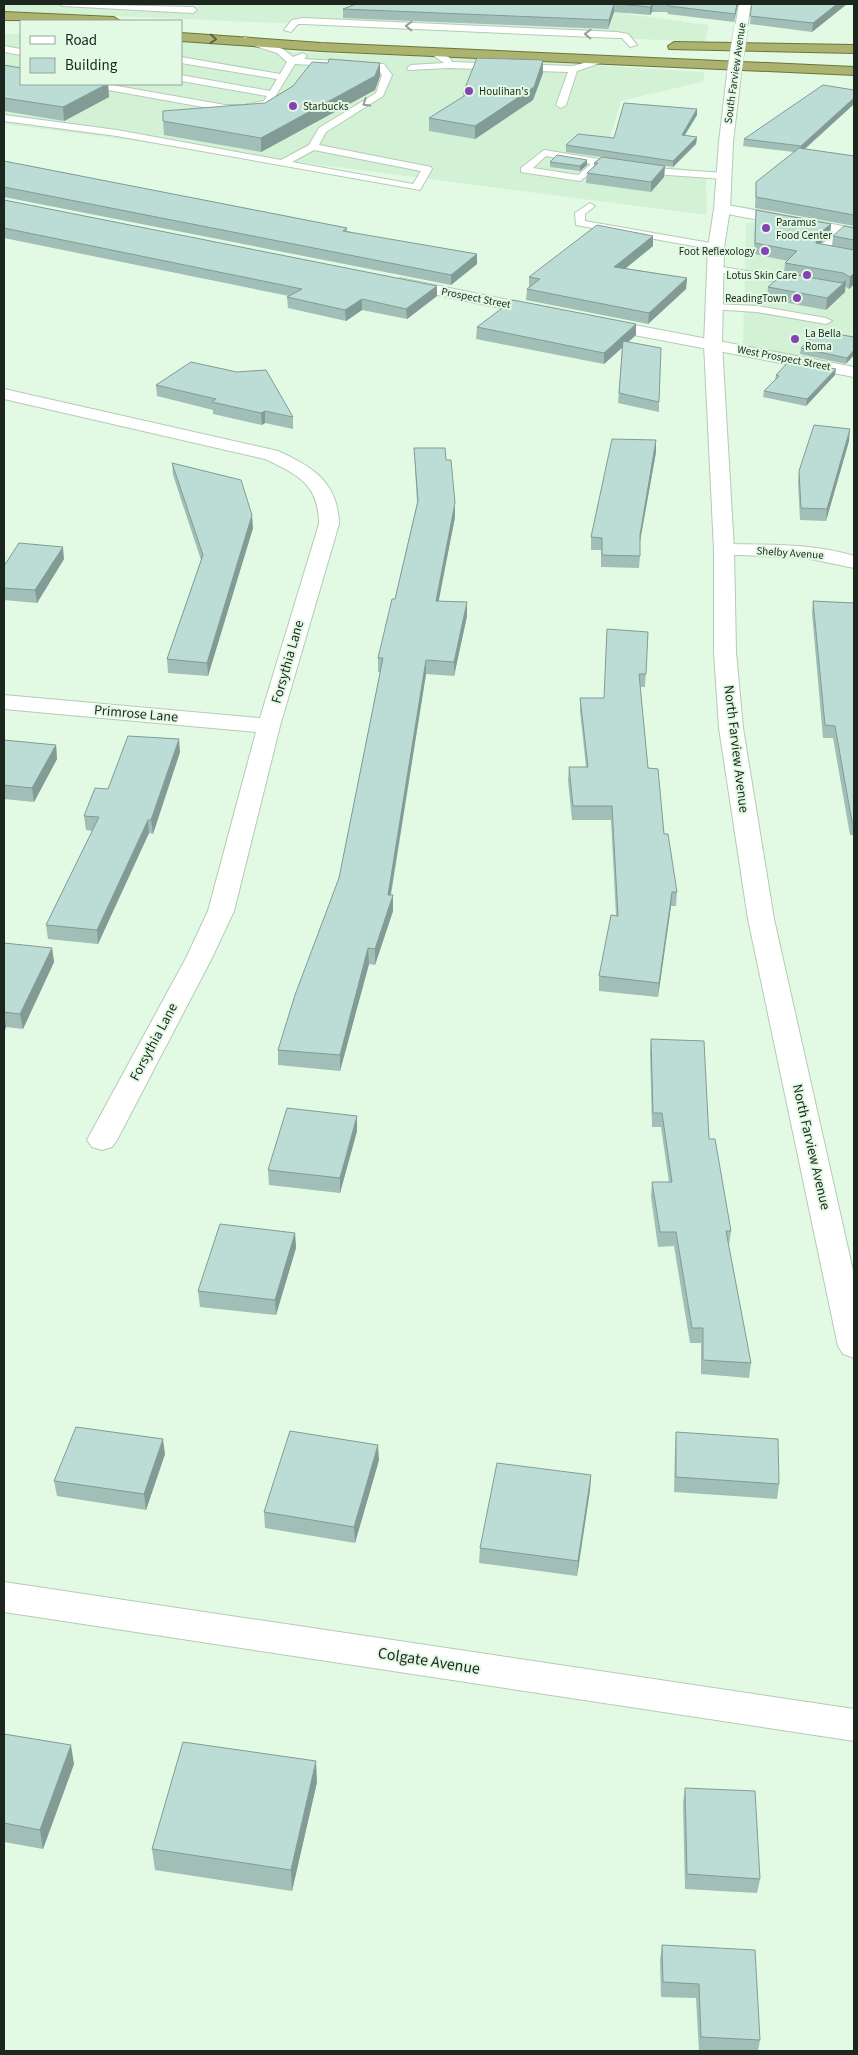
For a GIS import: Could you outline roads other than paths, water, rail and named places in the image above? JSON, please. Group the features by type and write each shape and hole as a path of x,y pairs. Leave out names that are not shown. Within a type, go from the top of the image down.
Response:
{"highway":[{"path":"4,16 92,20"},
{"path":"182,21 210,26"},
{"path":"4,27 20,28"},
{"path":"287,27 435,32 639,45"},
{"path":"182,37 245,32 326,41 854,64"},
{"path":"245,32 330,47 854,72"},
{"path":"854,48 664,46 854,56"}],"street":[{"name":"South Farview Avenue","path":"726,142 745,4"},
{"name":"North Farview Avenue","path":"726,142 722,209 716,258 713,344 724,550 725,652 730,728 761,919 854,1346"},
{"path":"722,209 848,232"},
{"name":"Prospect Street","path":"383,279 558,314"},
{"path":"587,320 713,344"},
{"name":"West Prospect Street","path":"713,344 854,372"},
{"name":"Forsythia Lane","path":"4,394 271,455 294,466 313,479 326,495 330,509 329,524 269,726 221,911 199,958 102,1140"},
{"name":"Shelby Avenue","path":"724,550 790,552 841,557 854,562"},
{"name":"Primrose Lane","path":"4,702 269,726"},
{"name":"Colgate Avenue","path":"4,1597 854,1725"}],"lane":[{"path":"63,4 196,8 180,20"},
{"path":"245,32 280,51 292,61 380,66 387,74 380,94 322,130 313,147 282,163"},
{"path":"98,85 225,108 244,108 267,103 292,61 330,47"},
{"path":"4,49 20,52"},
{"path":"434,52 447,60 449,65"},
{"path":"182,60 282,77"},
{"path":"411,68 449,65 573,69 605,60"},
{"path":"561,105 573,69"},
{"path":"182,78 273,94"},
{"path":"4,118 117,133 416,188 427,169 313,147"},
{"path":"599,162 580,178 525,170 544,153 599,162 659,172 724,176"},
{"path":"590,206 580,213 580,223 812,284"},
{"path":"848,232 820,251 854,257"},
{"path":"714,307 757,309 826,321"}],"place":[{"name":"Houlihan's","path":"469,91"},
{"name":"Starbucks","path":"293,106"},
{"name":"Paramus Food Center","path":"766,228"},
{"name":"Foot Reflexology","path":"765,251"},
{"name":"Lotus Skin Care","path":"807,275"},
{"name":"ReadingTown","path":"797,298"},
{"name":"La Bella Roma","path":"795,339"}]}
